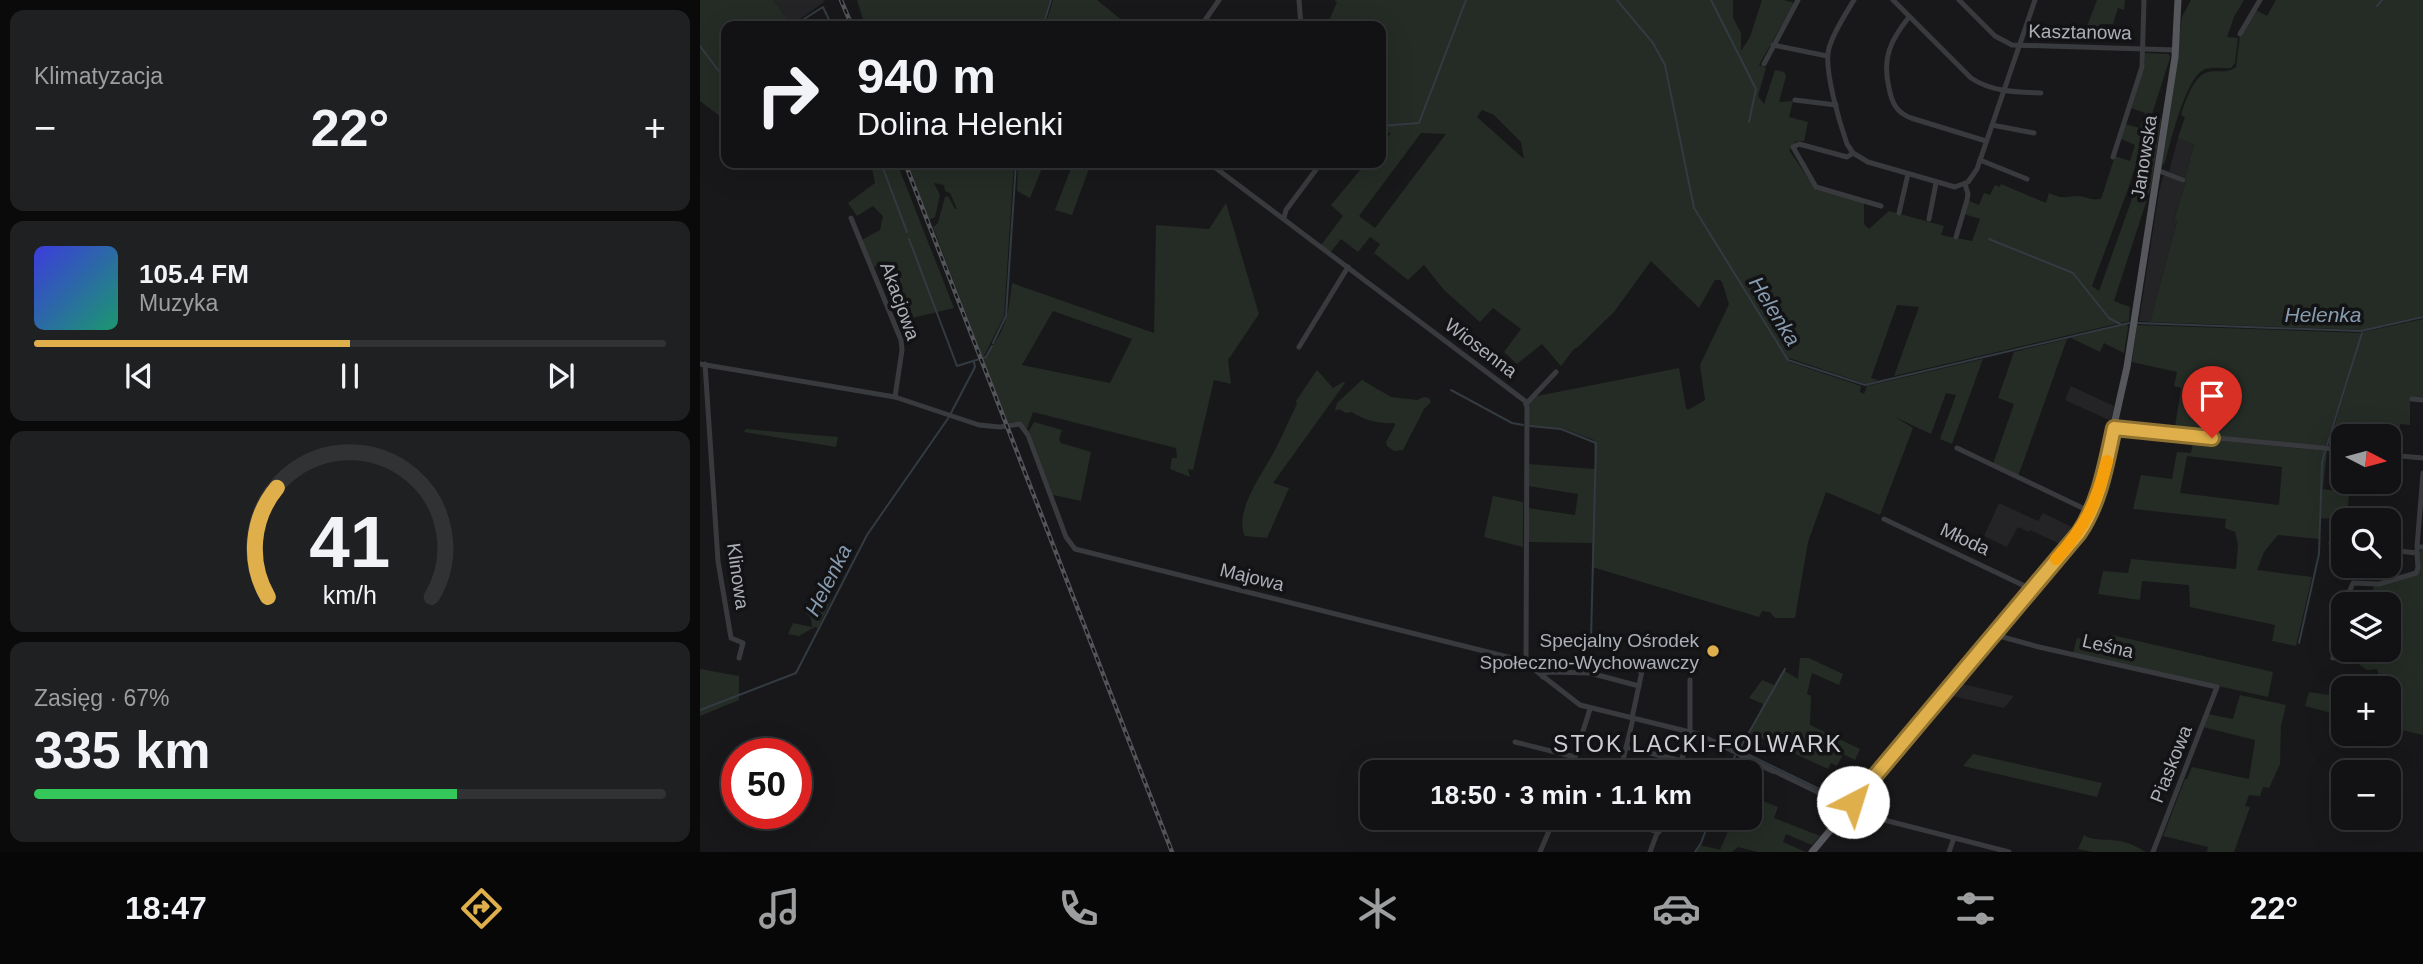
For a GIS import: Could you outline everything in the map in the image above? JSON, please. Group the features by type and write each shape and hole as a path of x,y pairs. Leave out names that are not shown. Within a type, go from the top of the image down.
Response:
{"main road":[{"name":"Janowska","path":"1812,852 2079,533 2091,512 2114,428 2135,319 2176,50 2178,0"}],"street":[{"path":"1204,21 1219,0"},
{"path":"1299,0 1301,21"},
{"path":"1764,64 1798,0"},
{"path":"1854,0 1834,36 1827,56 1843,133 1853,153 1868,162 1953,187 1965,184 1977,176 1986,141 2035,0"},
{"path":"1893,0 1971,78 1989,87 2041,93"},
{"name":"Kasztanowa","path":"1959,0 1999,40 2019,46 2176,50"},
{"path":"2113,158 2142,67 2144,0"},
{"path":"2240,34 2260,0"},
{"path":"1909,17 1886,59 1886,74 1893,104 1902,114 1986,141"},
{"path":"1773,46 1827,56"},
{"path":"1795,100 1836,105"},
{"path":"1992,125 2034,133"},
{"path":"1853,153 1847,157 1799,144 1793,147 1816,187 1881,206"},
{"path":"1980,160 2026,179"},
{"name":"Wiosenna","path":"1216,168 1526,404 1526,663"},
{"path":"1284,218 1286,210 1317,168"},
{"path":"2157,170 2183,180"},
{"path":"1899,213 1908,174"},
{"path":"1929,219 1936,183"},
{"path":"1956,237 1968,194 1965,184"},
{"name":"Akacjowa","path":"851,218 901,340 895,397"},
{"path":"1299,347 1348,267"},
{"name":"Majowa","path":"702,364 895,397 993,428 1020,424 1028,435 1066,537 1075,549 1526,663 1576,702 1590,709 1690,732 1853,812 2009,852"},
{"name":"Klinowa","path":"702,364 718,561 731,638 743,643 739,658"},
{"path":"1526,404 1556,372"},
{"path":"2412,398 2423,400"},
{"path":"2114,428 2331,449"},
{"path":"1957,448 2091,512"},
{"path":"2401,456 2423,458"},
{"path":"2349,592 2353,583 2379,584 2416,573 2423,473"},
{"name":"Młoda","path":"1884,519 2031,589"},
{"path":"2401,550 2419,549"},
{"name":"Leśna","path":"1992,634 2217,687"},
{"path":"1609,662 1642,671 1623,760"},
{"path":"1543,677 1550,672 1590,673 1639,686"},
{"path":"1682,760 1690,732 1690,680"},
{"name":"Piaskowa","path":"2153,852 2217,687"},
{"path":"1574,760 1590,709"},
{"path":"1515,742 1575,757"},
{"path":"1626,747 1678,760"},
{"path":"1540,852 1549,830"},
{"path":"1650,852 1658,832 1651,830"},
{"path":"1949,852 1954,838"}],"shaded area":[{"path":"700,0 773,0 788,21 721,21 721,117 700,101"},
{"path":"773,0 823,0 824,2 797,21 788,21"},
{"path":"857,0 1050,0 1044,21 863,21"},
{"path":"1053,0 1097,0 1123,21 1047,21"},
{"path":"1334,0 1733,0 1733,18 1741,33 1741,51 1750,37 1762,0 1794,3 1759,65 1766,68 1758,96 1764,104 1775,70 1784,72 1786,76 1779,102 1793,101 1789,117 1808,122 1804,141 1796,141 1789,150 1816,190 1864,203 1864,224 1869,229 1889,211 1944,226 1941,235 1972,241 1980,219 1964,214 1969,201 1979,205 1984,193 1990,195 1995,185 2000,187 2001,184 2046,203 2049,193 2060,197 2101,199 2115,156 2130,161 2135,145 2121,139 2125,124 2140,128 2145,113 2131,108 2145,63 2145,53 2169,54 2170,58 2128,189 2092,286 2099,291 2162,115 2151,187 2114,301 2130,307 2129,321 1894,376 1919,307 1897,305 1871,378 1878,380 1866,384 1789,358 1789,362 1861,386 1860,392 1864,394 1867,386 1983,359 1952,444 1940,439 1956,395 1946,393 1931,434 1895,417 1913,428 1880,515 1826,492 1808,542 1795,618 1775,618 1770,612 1762,611 1759,617 1592,567 1592,543 1528,542 1528,508 1575,515 1578,494 1528,486 1528,464 1595,469 1594,440 1562,428 1529,426 1529,404 1532,397 1679,368 1686,408 1688,410 1705,400 1700,365 1729,304 1722,282 1715,280 1699,308 1651,261 1614,312 1574,349 1561,366 1542,344 1517,364 1504,352 1521,329 1493,308 1480,322 1444,290 1424,265 1408,280 1374,253 1380,244 1370,237 1358,252 1341,239 1330,253 1321,245 1343,216 1331,205 1362,168 1386,168 1386,139 1391,133 1386,132 1386,21 1329,21 1337,2","holes":["1482,110 1494,115 1521,142 1524,159 1477,117","1421,133 1446,134 1375,228 1359,216"]},
{"path":"2097,0 2125,0 2124,10 2118,8 2113,24 2100,24 2094,42 2081,42"},
{"path":"2191,0 2244,0 2227,37 2238,38 2235,63 2231,68 2203,70 2196,76 2185,98 2161,168 2182,17"},
{"path":"2276,0 2423,0 2423,316 2364,330 2150,322 2194,144 2178,138 2185,117 2181,115 2187,97 2203,74 2236,67 2240,36 2256,10 2267,16"},
{"path":"2178,138 2194,143 2185,178 2169,172"},
{"path":"872,168 899,168 954,308 912,318 889,268 871,266 860,241 880,230 883,216 873,206 857,216 848,203 875,183"},
{"path":"908,168 1014,168 1004,316 984,356 933,227 938,223 945,197 948,196 957,209 944,185 934,183 940,195 935,217 929,220"},
{"path":"1018,168 1042,168 1030,198 1017,191"},
{"path":"1071,168 1089,168 1072,215 1055,210"},
{"path":"2164,174 2185,183 2150,322 2139,321 2159,192"},
{"path":"1226,203 1259,314 1228,360 1231,384 1214,380 1193,470 1188,469 1190,477 1170,469 1172,458 1177,458 1176,448 1033,412 1027,429 1021,422 1007,423 982,359 988,355 1001,332 1012,283 1154,333 1156,225 1209,229","holes":["1053,311 1132,339 1110,383 1022,365"]},
{"path":"2423,319 2423,398 2410,397 2410,425 2335,424 2363,332"},
{"path":"2127,324 2124,353 2104,343 2100,352 2071,338"},
{"path":"2137,325 2362,333 2325,447 2174,433 2181,388 2174,386 2177,372 2132,362"},
{"path":"2067,339 2018,476 1993,464 2014,404 1998,398 2014,352"},
{"path":"1317,370 1333,388 1345,383 1273,483 1289,488 1267,538 1245,536 1243,517 1249,496 1281,439 1296,401"},
{"path":"1362,380 1391,397 1417,400 1429,398 1431,402 1424,409 1403,450 1394,451 1387,446 1386,442 1394,423 1372,421 1339,409 1335,411 1337,403"},
{"path":"2071,386 2114,406 2111,421 2065,400"},
{"path":"1034,422 1062,430 1059,439 1061,443 1091,452 1081,501 1053,495 1029,431"},
{"path":"746,429 838,437 836,447 744,432"},
{"path":"2194,438 2327,451 2323,489 2331,490 2331,494 2349,494 2348,508 2331,508 2331,519 2321,518 2319,539 2278,535 2264,552 2257,570 2312,577 2296,646 2272,641 2275,625 2190,607 2189,585 2142,581 2140,600 2098,594 2103,571 2128,573 2131,559 2236,569 2238,545 2235,532 2225,528 2226,519 2133,509 2141,475 2172,479 2177,452 2191,453","holes":["2187,456 2282,467 2279,505 2180,493"]},
{"path":"1493,496 1523,502 1523,547 1484,537"},
{"path":"1999,503 2038,521 2043,513 2076,529 2062,545 2018,527 2007,547 1984,536"},
{"path":"2423,549 2423,735 2401,730 2401,676 2379,676 2377,669 2367,670 2359,662 2401,662 2401,592 2372,592 2374,586 2417,575 2419,552"},
{"path":"822,591 830,593 831,601 818,628 799,636 788,634 793,623 812,627 811,618 806,613 807,607 814,608"},
{"path":"2112,635 2273,672 2268,697 2073,654 2077,638 2108,645"},
{"path":"1800,658 1809,658 1843,674 1839,685 1812,673 1807,694 1811,696 1810,725 1860,749 1855,760 1843,754 1837,766 1831,763 1828,769 1750,733 1763,704 1749,698 1762,680 1774,685 1783,670 1798,679"},
{"path":"700,669 739,676 739,700 700,716"},
{"path":"1958,683 2014,696 2004,708 1948,695"},
{"path":"2309,692 2331,695 2331,713 2305,706"},
{"path":"2240,695 2286,705 2281,726 2280,764 2269,788 2263,787 2260,796 2249,795 2245,806 2250,807 2234,852 2207,852 2208,847 2163,836 2192,767 2249,779 2255,740 2203,727 2208,714 2233,719"},
{"path":"1973,754 2102,783 2097,797 1963,766"},
{"path":"1762,801 1778,807 1774,818 1820,836 1812,845 1786,834 1783,842 1806,852 1758,852 1738,847 1732,852 1695,852 1700,845 1720,850 1729,830 1762,830"},
{"path":"2084,835 2124,842 2146,852 2092,852 2078,849"}],"waterway":[{"name":"Helenka","path":"1045,21 1051,0"},
{"path":"1386,126 1419,123 1466,0"},
{"name":"Helenka","path":"1617,0 1653,43 1665,65 1694,208 1788,360 1865,385 2129,323"},
{"path":"1711,0 1756,89 1749,122"},
{"path":"2377,6 2382,0"},
{"path":"801,21 823,7 830,21"},
{"path":"700,46 721,74"},
{"path":"883,168 907,232"},
{"name":"Helenka","path":"993,343 1006,316 1016,168"},
{"path":"909,239 957,366 986,357 992,346"},
{"path":"1989,239 2073,273 2109,318 2120,324"},
{"name":"Helenka","path":"2138,323 2361,331 2423,317"},
{"path":"2327,445 2362,333"},
{"name":"Helenka","path":"951,413 975,367 974,362"},
{"path":"1451,390 1512,423 1523,425"},
{"name":"Helenka","path":"700,710 796,673 867,535 949,417"},
{"path":"1530,426 1561,429 1596,443 1591,640"},
{"path":"2299,643 2319,554 2322,463 2325,452"},
{"path":"1785,669 1739,750 1840,799"},
{"path":"1733,760 1735,756"},
{"path":"1740,757 1773,773"},
{"path":"1695,852 1706,830"}],"railway":[{"path":"841,0 850,21"},
{"path":"907,168 1172,852"}],"slow traffic":[{"path":"2056,559 2079,533 2090,514 2107,461"}],"place":[{"name":"Specjalny Ośrodek Społeczno-Wychowawczy","path":"1713,651"}],"district":[{"name":"STOK LACKI-FOLWARK","path":"1698,744"}],"route":[{"path":"1853,802 2079,533 2090,514 2100,487 2114,428 2212,438"}]}
